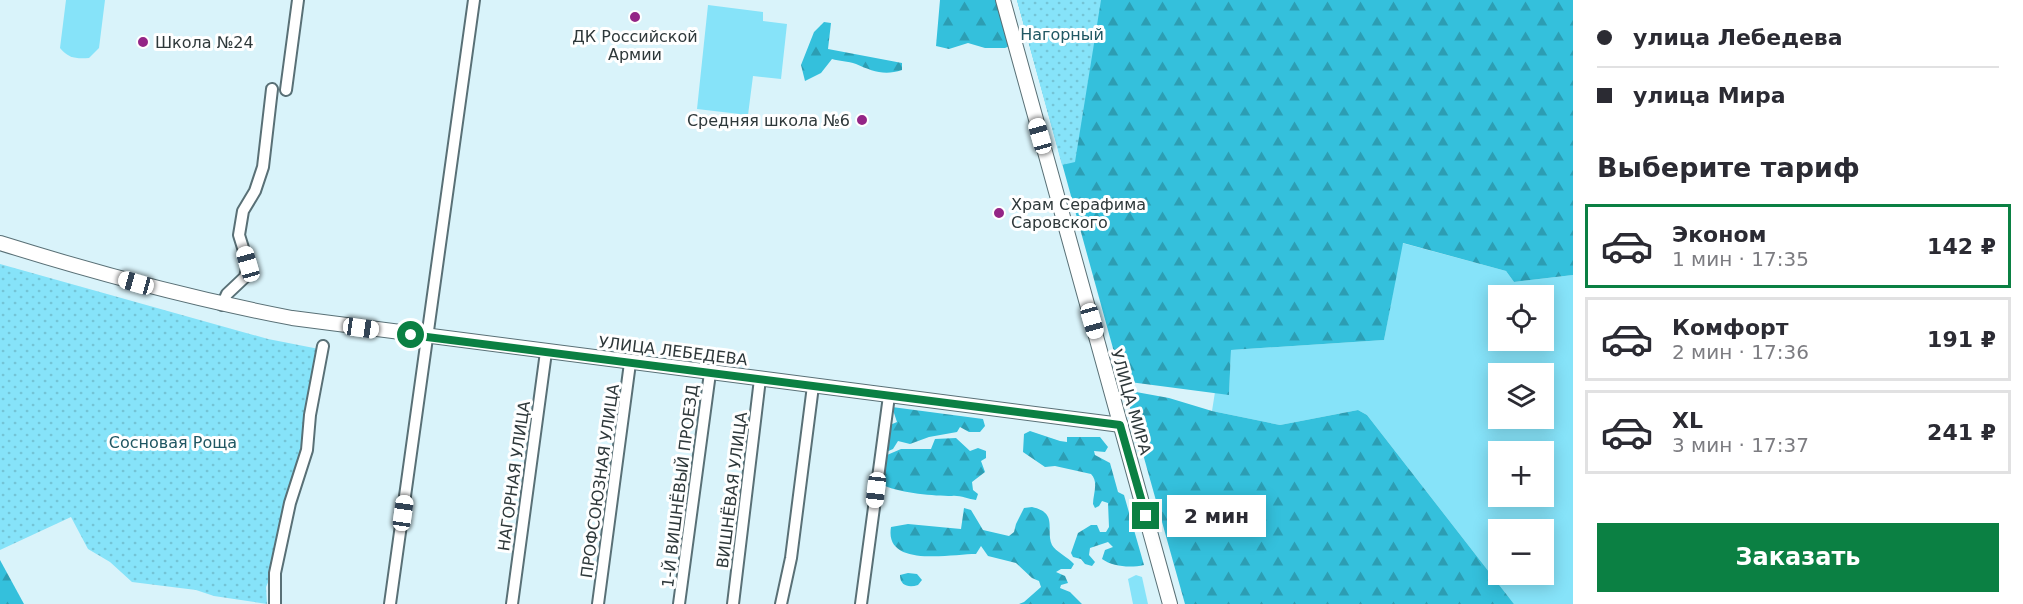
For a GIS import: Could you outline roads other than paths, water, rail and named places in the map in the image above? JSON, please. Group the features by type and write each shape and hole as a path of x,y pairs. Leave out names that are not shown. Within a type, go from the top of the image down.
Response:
{"main road":[{"name":"УЛИЦА МИРА","path":"1003,0 1170,604"},
{"name":"УЛИЦА ЛЕБЕДЕВА","path":"0,243 157,289 222,305 292,318 1120,425"}],"street":[{"path":"286,90 298,0"},
{"path":"390,604 474,0"},
{"path":"222,305 227,294 245,277 248,264 240,233 243,211 255,191 263,167 272,89"},
{"path":"275,604 275,573 290,503 307,450 309,415 323,346"},
{"name":"НАГОРНАЯ УЛИЦА","path":"512,604 546,352"},
{"name":"ПРОФСОЮЗНАЯ УЛИЦА","path":"598,604 630,363"},
{"name":"1-Й ВИШНЁВЫЙ ПРОЕЗД","path":"680,604 710,373"},
{"name":"ВИШНЁВАЯ УЛИЦА","path":"733,604 760,379"},
{"path":"781,604 791,558 813,386"},
{"path":"861,604 889,396"}],"place":[{"name":"ДК Российской Армии","path":"635,17"},
{"name":"Школа №24","path":"143,42"},
{"name":"Средняя школа №6","path":"862,120"},
{"name":"Храм Серафима Саровского","path":"999,213"}],"park label":[{"name":"Нагорный","path":"1062,34"},
{"name":"Сосновая Роща","path":"173,442"}]}
